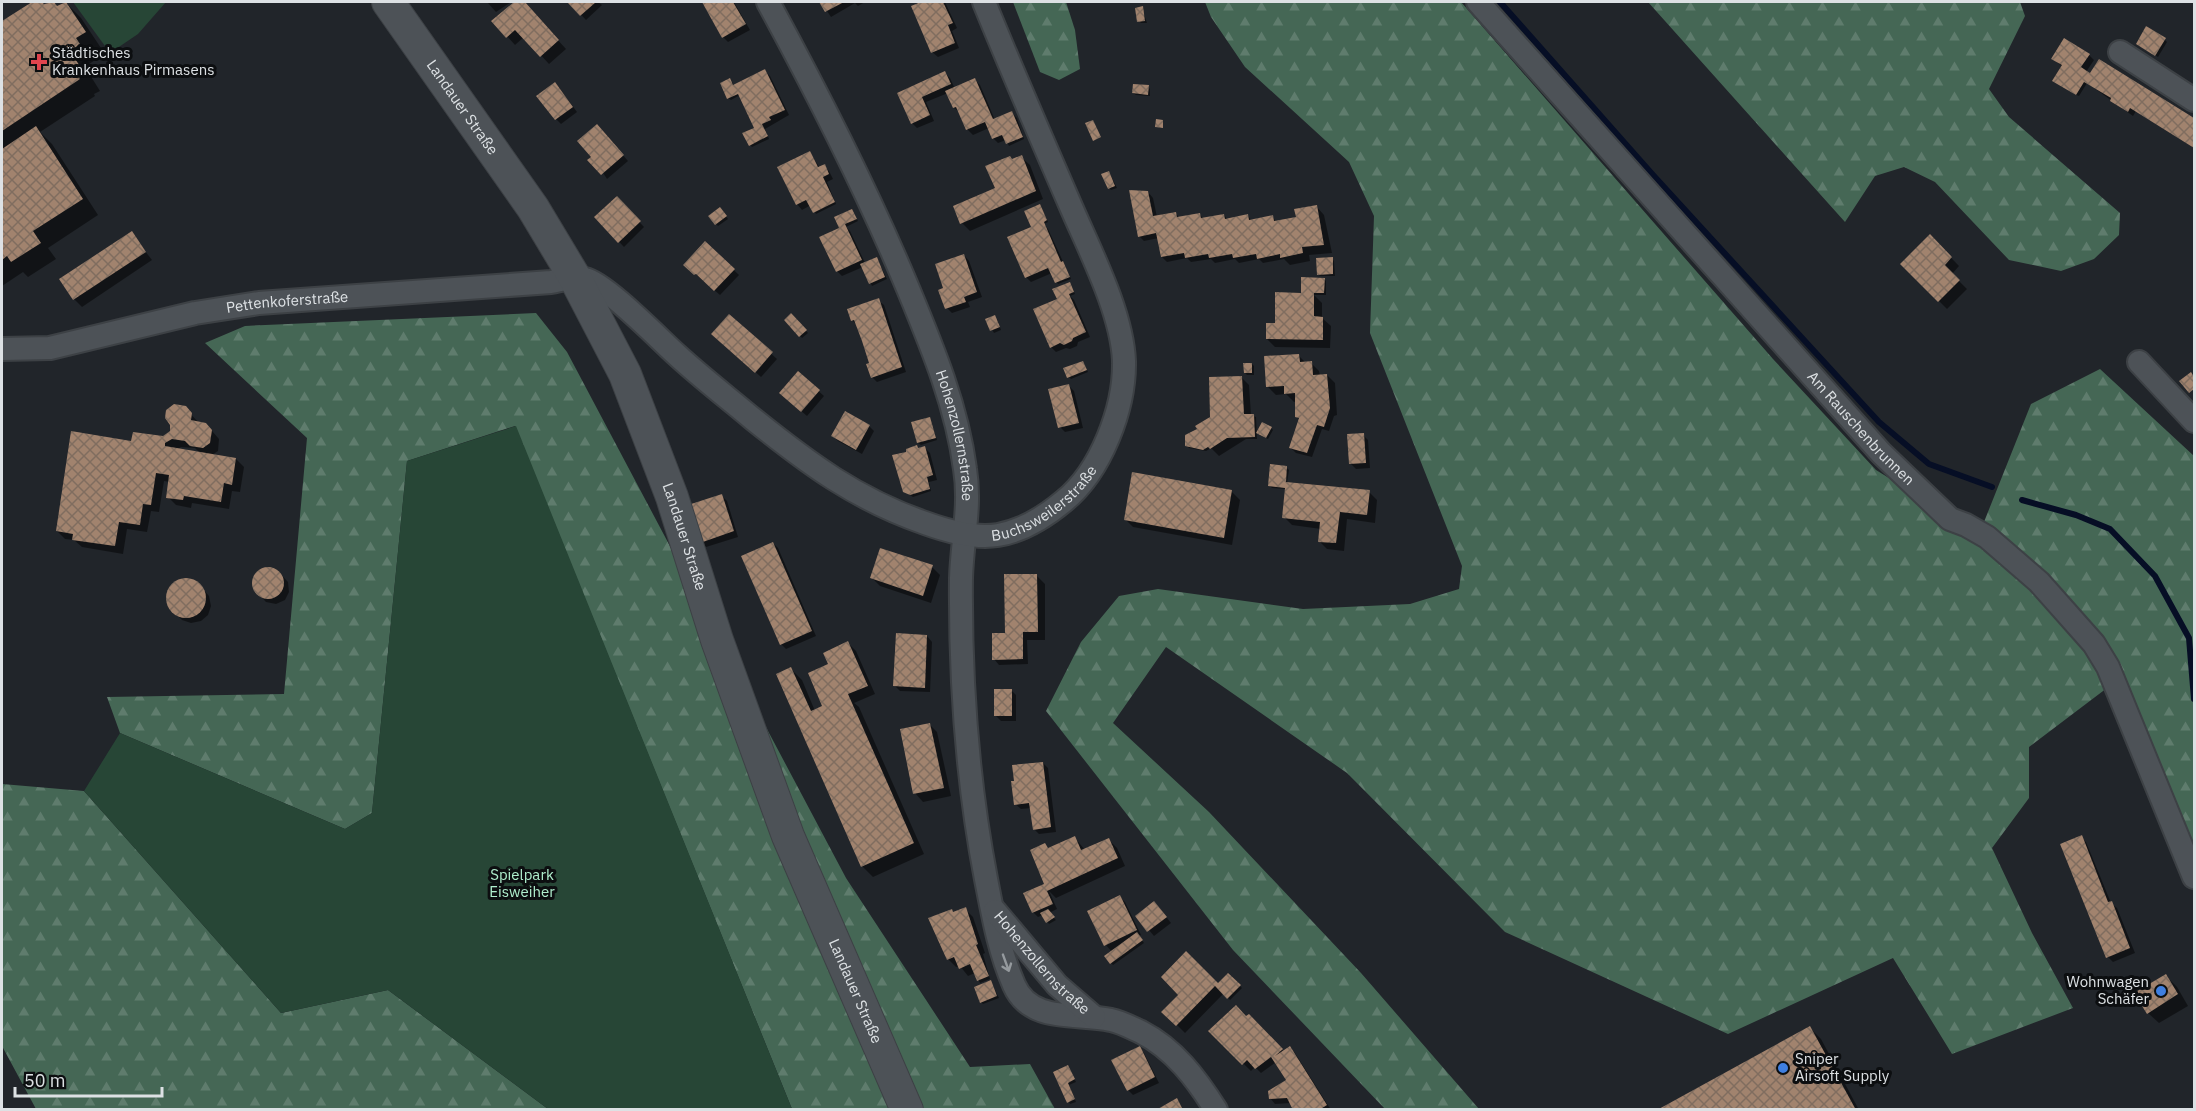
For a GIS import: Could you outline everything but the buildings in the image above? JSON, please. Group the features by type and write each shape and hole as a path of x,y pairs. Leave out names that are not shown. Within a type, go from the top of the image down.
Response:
{"main road":[{"name":"Landauer Straße","path":"388,2 533,208 575,278 629,384 672,497 717,640 788,836 908,1110"}],"street":[{"name":"Hohenzollernstraße","path":"768,2 885,236 942,374 959,429 968,499 961,575 965,717 972,795 1001,951 1020,996 1027,1004 1060,1016 1113,1020 1158,1042 1173,1053 1189,1070 1216,1110"},
{"name":"Buchsweilerstraße","path":"575,278 587,279 611,295 693,369 819,471 873,502 939,528 965,534 999,535 1017,529 1050,512 1081,485 1103,448 1123,384 1124,361 1114,314 1096,267 984,2"},
{"name":"Am Rauschenbrunnen","path":"1478,2 1881,453 1950,519 1987,537 2039,582 2094,644 2108,667 2194,877"},
{"path":"2120,52 2194,100"},
{"name":"Pettenkoferstraße","path":"2,350 50,348 195,313 259,303 551,282 575,278"},
{"path":"2139,362 2194,421"},
{"name":"Hohenzollernstraße","path":"992,906 1057,985 1094,1017"}],"green space":[{"path":"73,2 166,2 138,34 110,53"},
{"path":"1013,2 1066,2 1075,30 1080,69 1059,80 1040,72"},
{"path":"1205,2 1461,2 1773,359 1876,470 1967,530 2058,614 2085,648 2107,688 2029,747 2029,798 1992,848 2032,933 2073,1008 1952,1054 1893,958 1728,1034 1505,932 1347,773 1166,647 1113,723 1209,812 1361,973 1479,1109 1385,1109 1233,950 1046,711 1081,642 1119,596 1158,589 1303,609 1410,604 1459,589 1462,566 1370,333 1374,216 1349,162 1245,67 1211,17"},
{"path":"1648,2 2020,2 2025,16 1989,89 2009,117 2120,213 2119,235 2094,259 2061,271 2009,260 1935,182 1904,167 1875,176 1845,222"},
{"path":"536,313 567,352 846,878 970,1067 1030,1064 1055,1109 792,1109 515,426 407,461 372,813 345,829 120,733 107,697 284,694 307,438 205,343 245,326"},
{"path":"2100,369 2194,456 2194,849 2126,695 1982,527 2031,404"},
{"name":"Spielpark Eisweiher","path":"516,426 792,1109 548,1109 388,990 281,1013 84,791 120,733 345,829 372,813 407,461"},
{"path":"2,784 84,791 281,1013 388,990 548,1109 36,1109 2,1046"}],"waterway":[{"path":"1500,2 1653,175 1879,422 1929,464 1992,487"},
{"path":"2022,500 2076,515 2110,529 2155,576 2189,638 2194,699"}],"place":[{"name":"Städtisches Krankenhaus Pirmasens","path":"39,62"},
{"name":"Wohnwagen Schäfer","path":"2161,991"},
{"name":"Sniper Airsoft Supply","path":"1783,1068"}]}
